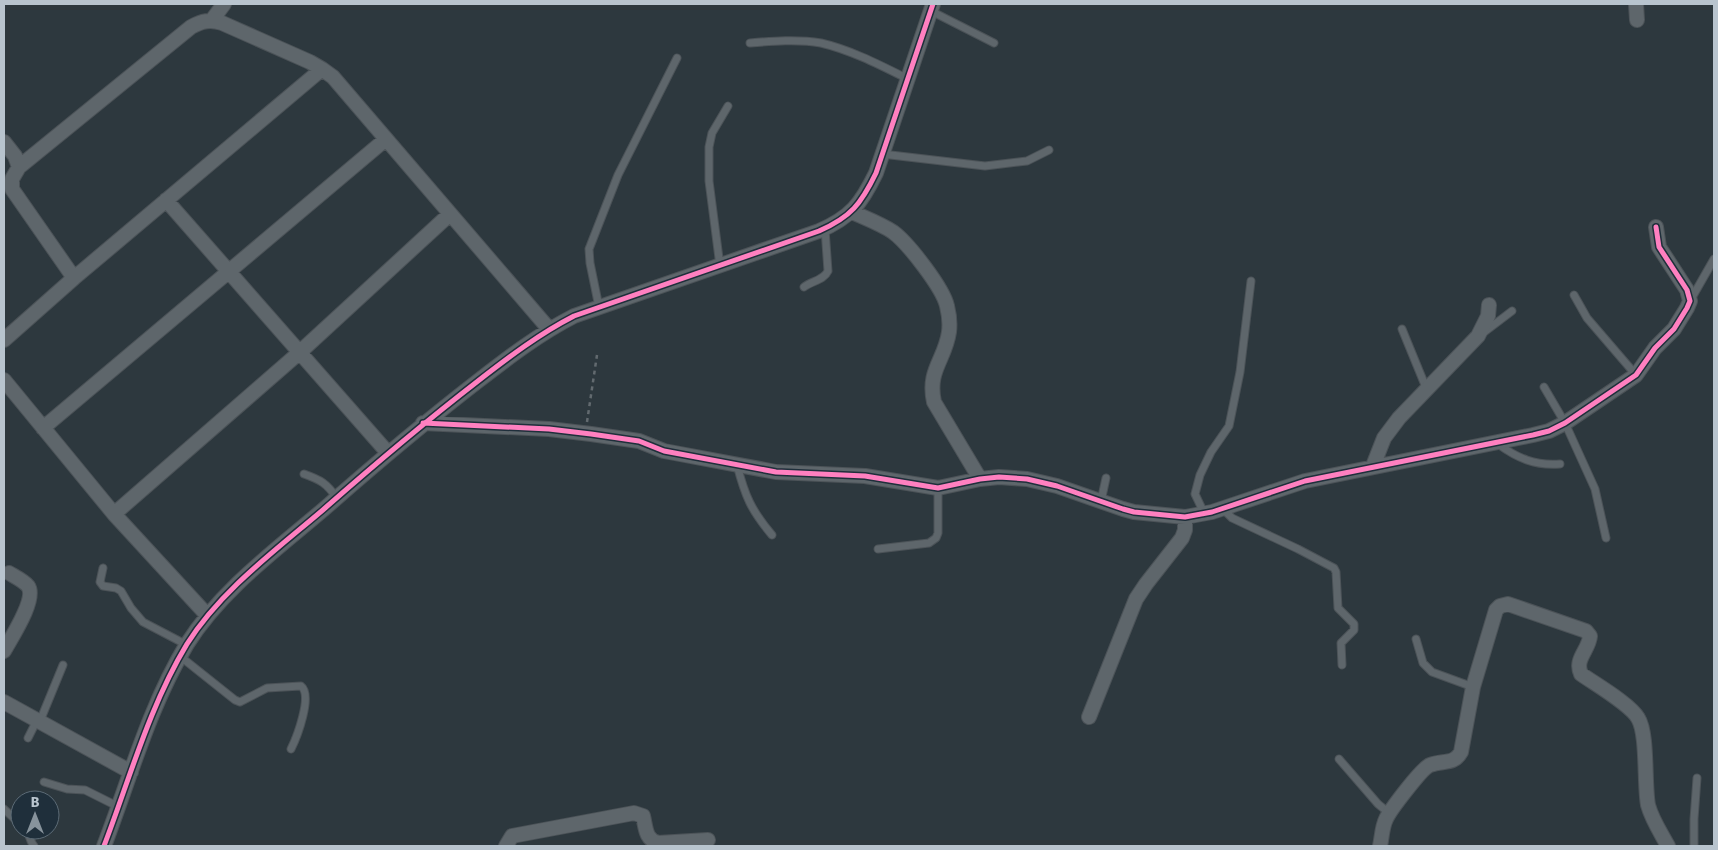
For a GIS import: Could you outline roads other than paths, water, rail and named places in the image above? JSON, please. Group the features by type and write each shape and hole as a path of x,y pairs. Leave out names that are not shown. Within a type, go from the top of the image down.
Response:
{"street":[{"path":"212,20 224,4"},
{"path":"1636,4 1637,20"},
{"path":"104,846 146,727 184,651 207,615 249,574 423,423 548,329 598,307 825,229 852,212 865,195 876,173 932,7"},
{"path":"74,278 12,189 12,179 19,167 191,27 201,22 212,20 322,68 333,77 548,329"},
{"path":"4,340 74,278 322,68"},
{"path":"44,428 386,139"},
{"path":"4,142 15,156 19,167"},
{"path":"166,200 388,454"},
{"path":"852,212 892,232 905,242 940,290 947,304 950,319 949,333 931,389 934,402 980,479"},
{"path":"114,514 300,352 450,214"},
{"path":"423,423 549,429 585,433 639,441 664,451 776,472 865,476 938,488 980,479 1000,477 1042,481 1134,512 1185,516 1204,513 1223,509 1306,481 1549,431 1565,423 1636,375 1655,348 1674,329 1690,301 1688,290 1659,247 1656,227"},
{"path":"1373,466 1384,438 1399,418 1478,336 1488,316 1489,305"},
{"path":"4,380 114,514 207,615"},
{"path":"1089,717 1136,599 1182,538 1185,530 1185,516"},
{"path":"4,651 28,605 30,592 27,586 8,572"},
{"path":"1380,846 1383,828 1389,813 1424,769 1430,765 1453,761 1458,758 1461,752 1473,687 1496,610 1500,606 1508,604 1586,631 1590,636 1589,642 1579,661 1578,668 1581,674 1633,710 1640,719 1648,803 1652,816 1668,846"},
{"path":"4,702 130,772"},
{"path":"506,846 512,836 634,813 643,816 648,837 651,840 658,842 708,840"}],"lane":[{"path":"932,7 994,43"},
{"path":"750,43 785,40 820,43 853,53 908,79"},
{"path":"598,307 589,249 618,175 677,58"},
{"path":"720,266 709,182 709,147 712,133 728,106"},
{"path":"882,154 985,166 1027,161 1049,150"},
{"path":"804,287 810,282 822,278 828,271 825,229"},
{"path":"1690,301 1714,259"},
{"path":"1204,513 1195,494 1200,474 1211,452 1229,426 1240,372 1251,281"},
{"path":"1574,295 1588,318 1636,375"},
{"path":"1478,336 1512,311"},
{"path":"1402,329 1427,391"},
{"path":"1544,387 1565,423 1595,489 1606,538"},
{"path":"1495,442 1514,455 1534,462 1546,465 1560,464"},
{"path":"737,464 747,499 757,516 772,534"},
{"path":"304,474 328,485 337,498"},
{"path":"1100,501 1106,478"},
{"path":"878,549 929,543 936,538 938,532 938,488"},
{"path":"1223,509 1232,518 1334,568 1336,572 1338,608 1354,624 1354,630 1341,643 1342,665"},
{"path":"103,568 100,582 103,586 116,588 121,591 130,608 143,622 184,651 235,700 240,702 267,688 301,686 304,688 306,694 301,724 292,749"},
{"path":"1416,639 1423,663 1432,672 1473,687"},
{"path":"28,738 39,721 63,665"},
{"path":"1340,760 1378,804 1389,813"},
{"path":"1694,846 1697,778"},
{"path":"44,782 66,789 86,790 119,807"}]}
